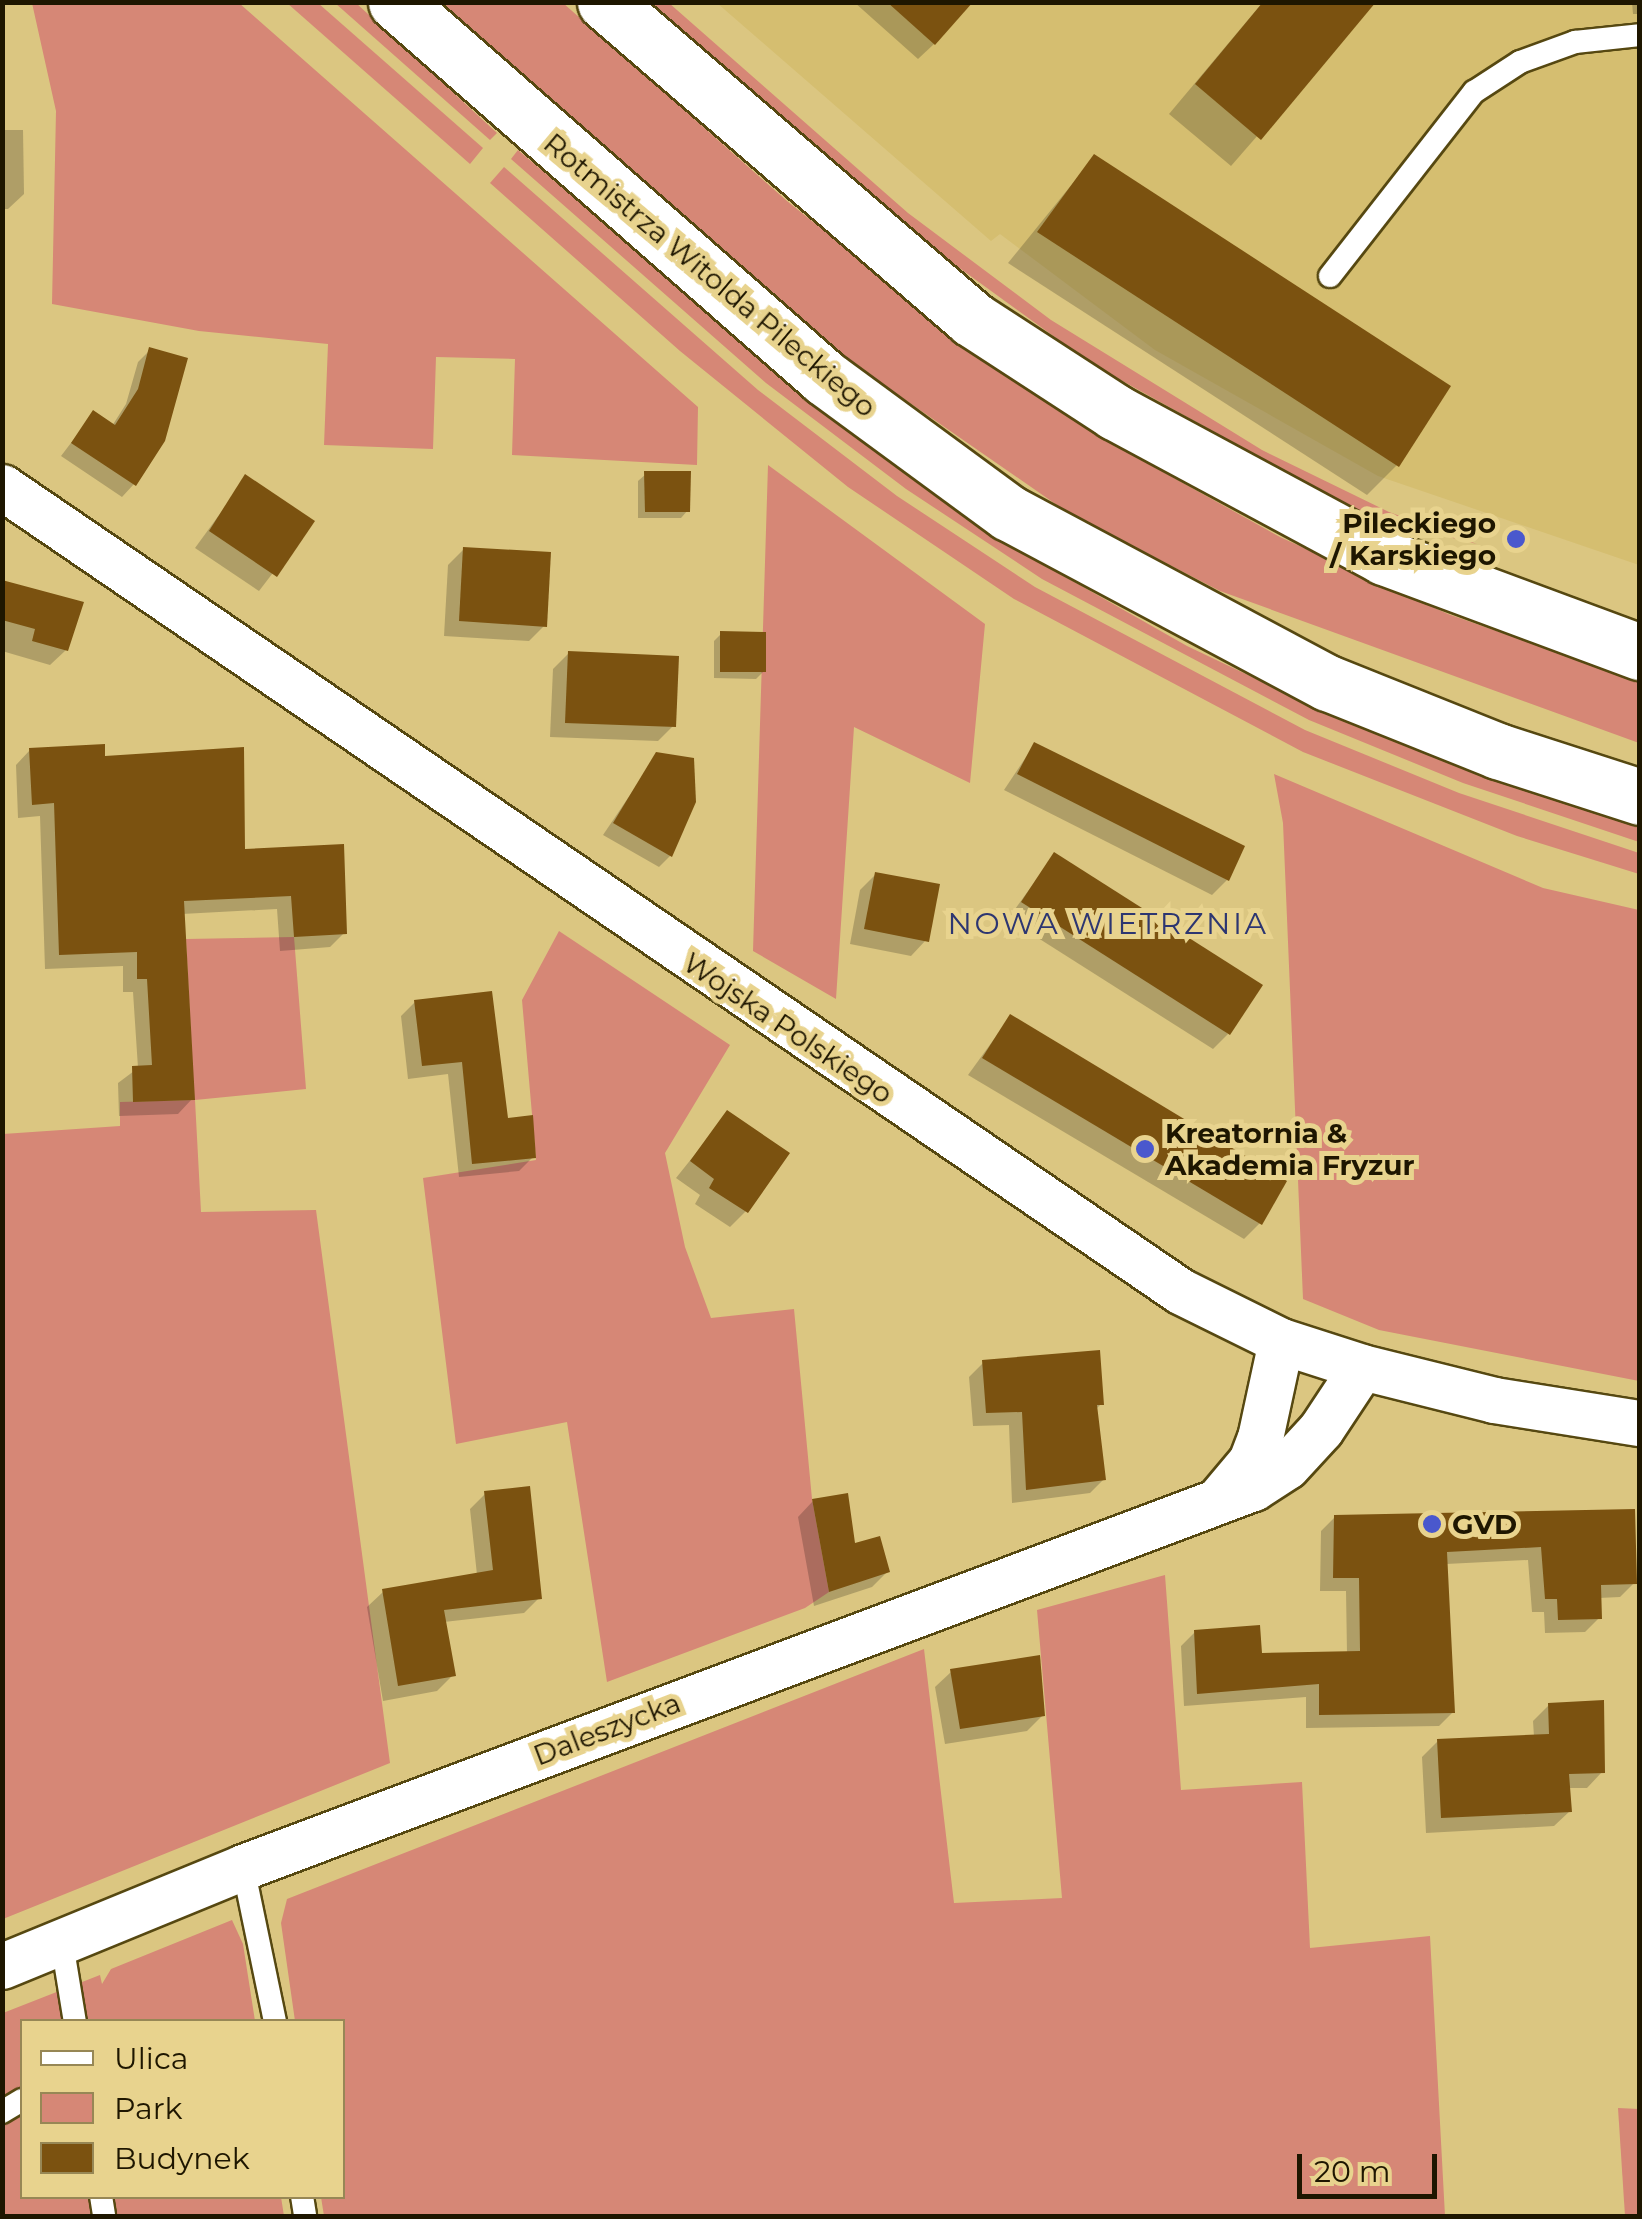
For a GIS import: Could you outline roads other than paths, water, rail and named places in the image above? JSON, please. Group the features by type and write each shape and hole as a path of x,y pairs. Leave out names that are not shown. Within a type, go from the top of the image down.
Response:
{"main road":[{"name":"Rotmistrza Witolda Pileckiego","path":"396,2 824,378 1009,513 1328,683 1498,751 1640,797"},
{"path":"605,2 972,318 1115,412 1384,557 1640,652"}],"street":[{"name":"Wojska Polskiego","path":"2,487 988,1166 1180,1291 1281,1341 1362,1367 1494,1400 1640,1423"},
{"path":"1216,1503 1256,1449 1270,1413 1281,1341"},
{"name":"Daleszycka","path":"2,1966 243,1867 1216,1503 1287,1466 1322,1430 1362,1367"}],"lane":[{"path":"1330,276 1474,92 1520,62 1575,42 1640,35"},
{"path":"243,1867 273,2019"},
{"path":"62,1943 75,2019"}],"place":[{"name":"Pileckiego / Karskiego","path":"1516,539"},
{"name":"Kreatornia & Akademia Fryzur","path":"1145,1149"},
{"name":"GVD","path":"1432,1524"}],"district":[{"name":"NOWA WIETRZNIA","path":"1108,924"}]}
